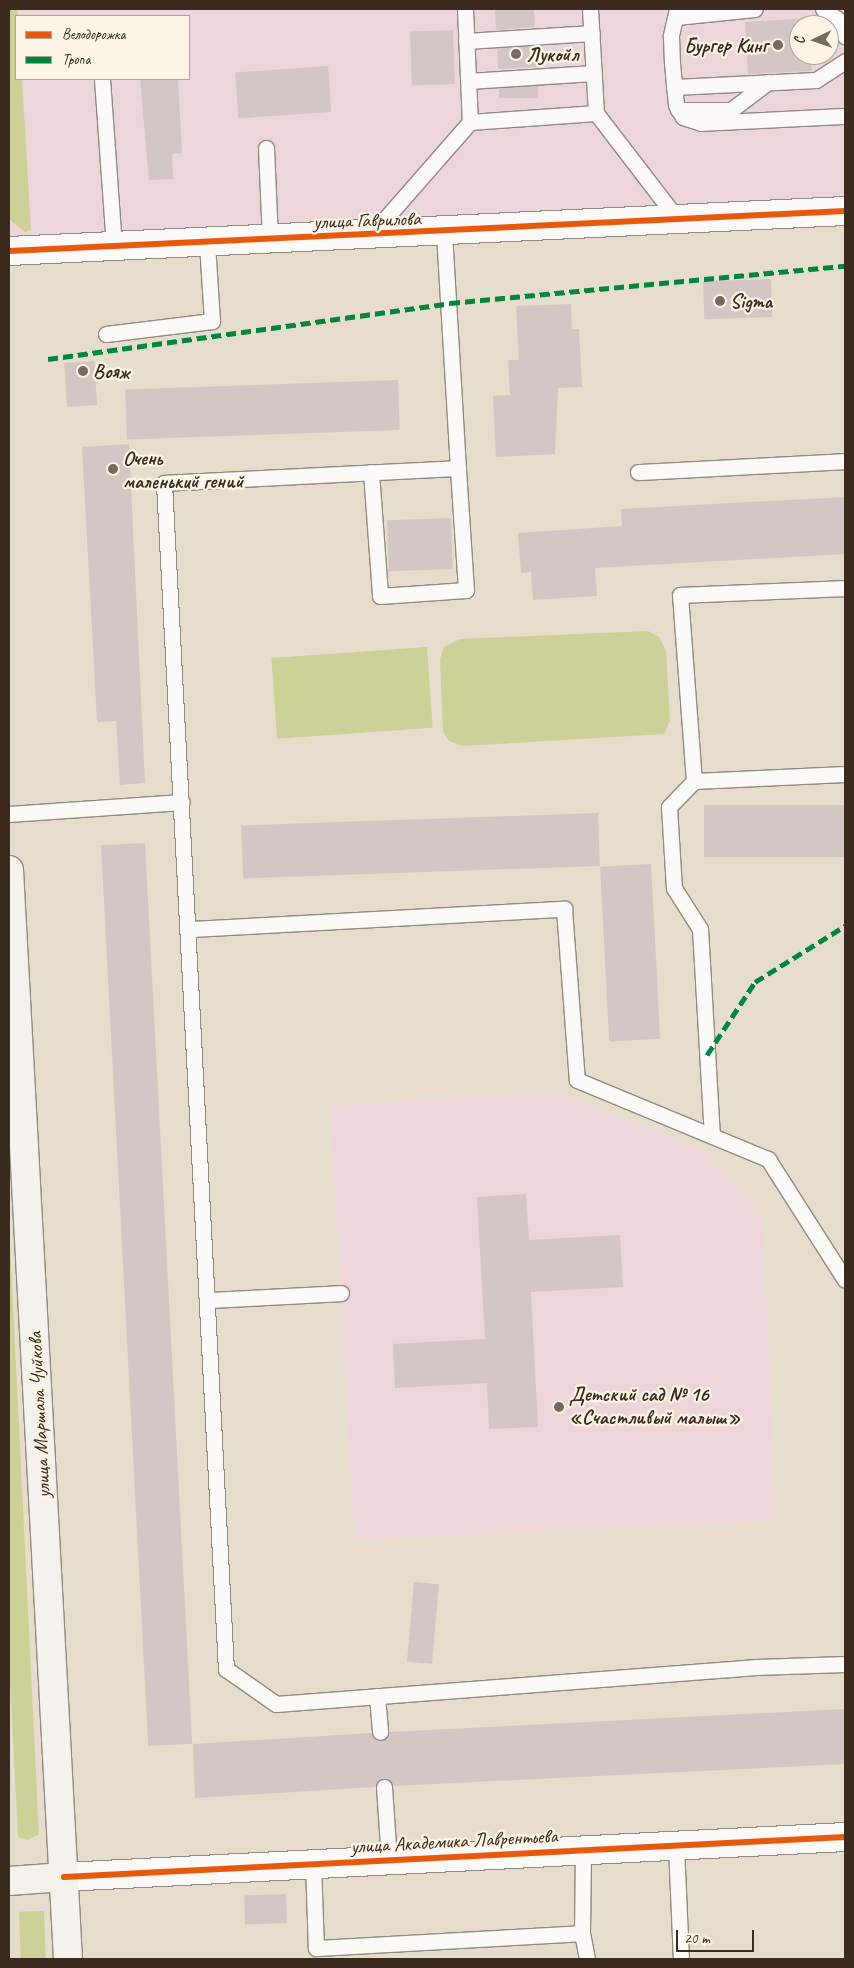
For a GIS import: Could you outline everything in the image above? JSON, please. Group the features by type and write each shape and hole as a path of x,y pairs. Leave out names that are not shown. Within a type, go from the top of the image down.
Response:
{"main road":[{"name":"улица Маршала Чуйкова","path":"9,870 14,1050 68,1959"},
{"path":"9,1882 64,1877"}],"street":[{"name":"улица Гаврилова","path":"9,250 114,245 207,244 680,222 845,211"},
{"name":"улица Академика Лаврентьева","path":"64,1877 845,1837"}],"lane":[{"path":"371,235 470,122 465,9"},
{"path":"590,9 596,113 680,222"},
{"path":"755,9 676,13 671,36 674,87 678,110 683,117 701,123 845,116"},
{"path":"823,9 840,21 845,36"},
{"path":"466,41 592,33"},
{"path":"674,87 816,80 845,61"},
{"path":"468,81 594,73"},
{"path":"102,80 114,245"},
{"path":"678,110 731,110 768,82"},
{"path":"470,122 596,113"},
{"path":"266,148 270,240"},
{"path":"371,472 380,596 466,590 444,233"},
{"path":"106,334 212,321 207,244"},
{"path":"638,472 845,461"},
{"path":"458,468 164,483 190,929 226,1669 276,1704 845,1664"},
{"path":"694,781 680,595 845,588"},
{"path":"712,1136 700,929 674,888 669,807 694,781 845,774"},
{"path":"9,814 182,802"},
{"path":"190,929 564,909 577,1080 768,1159 845,1280"},
{"path":"208,1300 341,1293"},
{"path":"377,1696 380,1732"},
{"path":"384,1787 389,1860"},
{"path":"676,1846 681,1959"},
{"path":"583,1851 582,1933 587,1959"},
{"path":"313,1864 316,1948 582,1933"}],"shaded area":[{"path":"9,9 845,9 845,199 27,243 9,232"},
{"name":"Детский сад № 16 «Счастливый малыш»","path":"552,1091 703,1150 763,1219 776,1521 354,1540 330,1106"}],"green space":[{"path":"9,9 18,9 18,15 15,15 15,80 22,80 31,230 25,232 9,219"},
{"path":"648,631 659,637 666,651 670,721 664,734 462,746 449,741 443,731 440,659 444,647 460,639"},
{"path":"427,647 433,728 277,739 271,658"},
{"path":"9,1222 39,1834 28,1840 18,1837 9,1660"},
{"path":"44,1911 46,1959 21,1959 19,1912"}],"building":[{"path":"495,9 534,9 535,27 496,30"},
{"path":"789,19 789,65 812,65 812,71 748,74 745,22"},
{"path":"453,30 455,84 412,85 410,32"},
{"path":"536,46 537,67 498,69 497,48"},
{"path":"328,66 331,112 238,118 235,72"},
{"path":"140,80 178,80 182,153 172,154 173,179 149,180"},
{"path":"499,86 538,86 538,98 499,98"},
{"path":"771,279 772,317 704,319 703,281"},
{"path":"571,304 572,329 579,329 582,387 558,388 555,454 496,457 493,396 510,395 508,360 519,360 516,306"},
{"path":"94,361 97,405 67,407 64,363"},
{"path":"398,380 400,430 127,439 125,390"},
{"path":"129,444 145,783 120,785 116,721 97,722 82,447"},
{"path":"845,497 845,554 595,568 597,596 533,600 531,572 521,573 518,533 622,526 621,509"},
{"path":"451,518 453,569 389,571 387,520"},
{"path":"704,805 845,805 845,857 704,857"},
{"path":"598,813 600,866 243,878 241,825"},
{"path":"145,843 192,1744 148,1746 101,845"},
{"path":"651,864 660,1039 609,1041 600,867"},
{"path":"526,1194 529,1240 620,1235 623,1287 531,1292 538,1427 489,1429 487,1383 395,1388 393,1344 485,1339 477,1197"},
{"path":"414,1582 439,1584 432,1664 407,1662"},
{"path":"845,1709 845,1764 393,1786 384,1778 375,1787 195,1798 193,1744 371,1733 380,1741 389,1732"},
{"path":"286,1894 287,1923 245,1924 244,1895"}],"marked path":[{"path":"48,359 450,303 845,266"},
{"path":"707,1055 755,982 845,926"}],"cycle path":[{"path":"9,251 845,211"},
{"path":"64,1877 845,1837"}],"place":[{"name":"Бургер Кинг","path":"778,45"},
{"name":"Лукойл","path":"516,54"},
{"name":"Sigma","path":"720,301"},
{"name":"Вояж","path":"83,371"},
{"name":"Очень маленький гений","path":"113,469"},
{"name":"Детский сад № 16 «Счастливый малыш»","path":"559,1407"}]}
